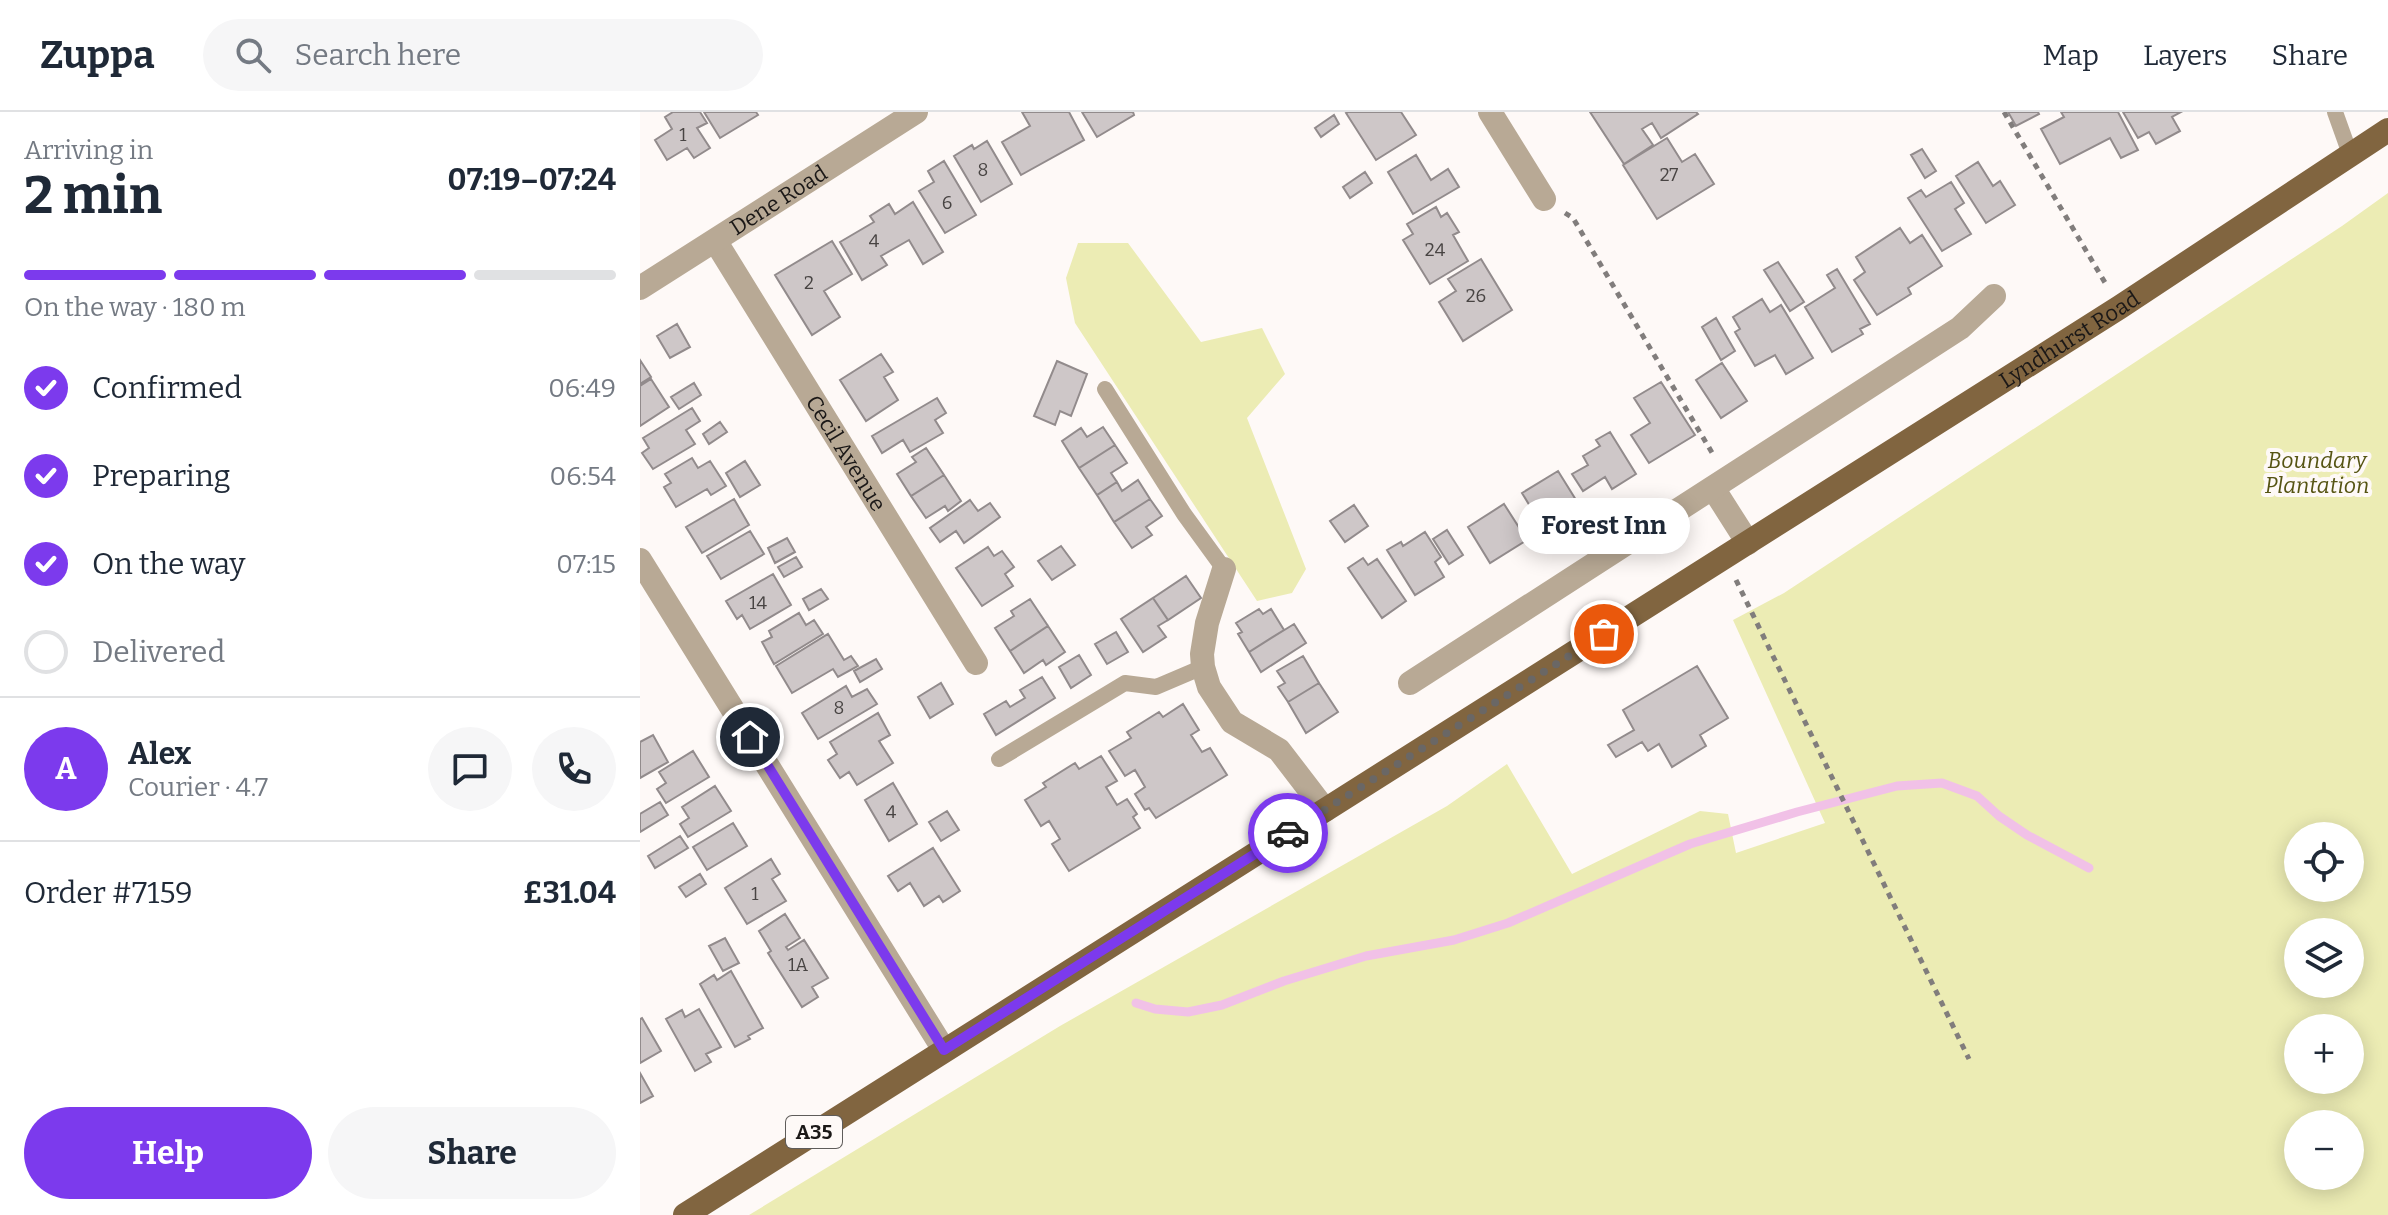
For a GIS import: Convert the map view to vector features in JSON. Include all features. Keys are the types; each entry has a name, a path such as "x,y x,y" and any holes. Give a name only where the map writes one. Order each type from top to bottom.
{"main road":[{"name":"Lyndhurst Road","path":"685,1215 2120,307 2388,130"}],"street":[{"name":"Dene Road","path":"640,288 916,112"},
{"path":"1490,112 1544,199"},
{"name":"Cecil Avenue","path":"716,242 976,663"},
{"path":"1410,683 1960,328 1994,296"},
{"path":"1720,484 1748,543"},
{"path":"640,560 944,1050"},
{"path":"1224,569 1207,623 1203,667 1209,687 1232,722 1279,750 1325,810"}],"lane":[{"path":"2335,112 2350,154"},
{"path":"1105,389 1184,514 1224,569"},
{"path":"999,759 1125,683 1156,687 1203,667"}],"path":[{"path":"2004,112 2120,307"},
{"path":"1544,199 1573,218 1720,484"},
{"path":"1725,558 1969,1059"}],"green space":[{"name":"Boundary Plantation","path":"2388,193 2388,1215 749,1215 1060,1026 1447,806 1507,764 1572,874 1700,811 1728,814 1736,853 1825,823 1733,620 1784,593"},
{"path":"1078,243 1128,243 1201,342 1262,328 1285,374 1247,418 1306,569 1292,593 1257,601 1075,323 1066,278"}],"building":[{"path":"673,112 700,112 707,123 697,128 710,148 694,158 687,148 667,160 655,140 672,129 665,117"},
{"path":"704,112 756,112 758,115 720,138"},
{"path":"1022,112 1069,112 1084,140 1021,175 1002,142 1030,126"},
{"path":"1082,112 1133,112 1134,115 1097,137"},
{"path":"1348,112 1401,112 1416,135 1376,160"},
{"path":"1590,112 1698,114 1661,138 1652,123 1642,129 1653,145 1624,164"},
{"path":"2008,112 2038,112 2039,114 2016,126"},
{"path":"2061,112 2118,112 2138,150 2121,158 2110,138 2060,164 2041,129 2064,117"},
{"path":"2123,112 2181,112 2172,117 2180,131 2156,144 2149,132 2138,138"},
{"path":"1334,115 1339,124 1321,137 1315,128"},
{"path":"1667,138 1682,162 1695,154 1714,184 1657,219 1623,165"},
{"path":"987,141 1012,184 981,202 954,156 972,145 974,149"},
{"path":"1922,149 1936,171 1925,178 1911,155"},
{"path":"1416,155 1431,180 1448,169 1459,187 1413,214 1388,172"},
{"path":"944,161 976,215 945,233 919,191 934,182 928,171"},
{"path":"1978,162 1993,186 2000,181 2015,205 1986,223 1956,176"},
{"path":"1365,172 1372,183 1350,198 1343,187"},
{"path":"1951,182 1964,203 1955,209 1971,234 1942,251 1908,198 1921,190 1926,197"},
{"path":"913,202 943,252 923,264 909,240 881,256 887,265 862,280 840,242 874,222 870,216 889,204 895,214"},
{"path":"1436,207 1441,217 1447,213 1459,232 1453,235 1468,261 1430,284 1403,240 1413,234 1407,224"},
{"path":"1900,228 1910,243 1922,235 1942,266 1908,288 1911,294 1877,315 1854,280 1865,272 1856,257"},
{"path":"832,241 852,274 824,291 840,317 812,335 775,275"},
{"path":"1481,259 1512,310 1463,341 1439,302 1456,291 1448,279"},
{"path":"1778,262 1804,302 1790,311 1764,270"},
{"path":"1837,269 1870,324 1860,329 1863,334 1832,352 1805,307 1835,288 1827,275"},
{"path":"1762,299 1770,312 1781,305 1813,358 1786,374 1775,355 1755,366 1735,332 1740,329 1733,317"},
{"path":"1716,318 1735,351 1721,360 1702,327"},
{"path":"677,324 690,347 670,358 657,336"},
{"path":"881,354 893,372 884,377 898,400 866,421 840,380"},
{"path":"640,360 651,377 640,384"},
{"path":"1057,361 1087,374 1071,416 1060,411 1055,425 1034,416"},
{"path":"1722,363 1747,401 1721,418 1696,380"},
{"path":"651,379 669,407 640,426 640,386"},
{"path":"1661,382 1695,435 1649,463 1631,435 1650,423 1634,398"},
{"path":"694,383 701,395 679,409 671,397"},
{"path":"937,398 946,413 935,420 943,433 910,452 903,440 882,453 872,436"},
{"path":"692,408 700,421 686,430 695,444 653,469 642,453 649,448 643,438"},
{"path":"720,422 727,432 709,444 703,434"},
{"path":"1103,427 1115,445 1079,468 1062,441 1081,428 1087,437"},
{"path":"1610,432 1636,474 1612,489 1605,477 1583,491 1572,474 1588,465 1583,456 1600,446 1596,440"},
{"path":"1115,445 1127,463 1111,473 1117,482 1097,495 1079,468"},
{"path":"926,448 944,475 911,496 897,474 916,462 912,457"},
{"path":"692,458 698,468 710,461 726,486 711,495 707,489 676,507 664,487 671,483 665,474"},
{"path":"745,461 760,485 740,497 726,473"},
{"path":"1558,471 1581,508 1545,531 1522,493"},
{"path":"944,475 961,501 948,511 945,506 926,518 911,496"},
{"path":"1138,480 1150,499 1114,522 1097,495 1117,482 1122,491"},
{"path":"734,499 749,525 702,553 686,527"},
{"path":"1150,499 1162,516 1146,527 1152,535 1132,548 1114,522"},
{"path":"970,500 978,511 990,503 1000,517 964,543 956,531 940,542 930,528"},
{"path":"1504,504 1527,540 1490,563 1468,527"},
{"path":"1354,505 1368,526 1345,542 1330,521"},
{"path":"1447,530 1463,555 1449,564 1433,539"},
{"path":"750,531 764,554 721,579 707,556"},
{"path":"1425,532 1441,557 1435,562 1444,577 1415,595 1387,550 1401,542 1403,546"},
{"path":"787,538 795,552 775,563 768,548"},
{"path":"1061,546 1075,565 1052,580 1038,561"},
{"path":"988,547 994,556 1002,551 1014,567 1005,574 1013,586 982,606 956,568"},
{"path":"796,557 802,567 784,577 778,567"},
{"path":"1363,558 1368,565 1377,559 1406,601 1382,618 1348,568"},
{"path":"773,574 791,605 750,629 742,615 737,619 726,601"},
{"path":"1186,576 1201,598 1168,620 1153,598"},
{"path":"821,589 828,599 809,610 803,599"},
{"path":"1153,598 1168,620 1158,626 1166,637 1143,652 1121,619"},
{"path":"1030,599 1048,626 1010,651 995,628 1014,616 1011,611"},
{"path":"1259,609 1263,614 1271,609 1284,630 1249,652 1238,634 1242,632 1236,623"},
{"path":"799,613 806,625 814,620 823,634 774,664 762,642 772,637 769,631"},
{"path":"1294,624 1306,643 1261,672 1249,652"},
{"path":"1048,626 1065,652 1046,665 1043,660 1024,673 1010,651"},
{"path":"1116,632 1128,652 1107,664 1095,644"},
{"path":"828,634 844,660 851,656 858,666 838,677 833,669 792,693 776,666"},
{"path":"1079,655 1091,675 1071,688 1059,667"},
{"path":"1303,656 1319,683 1288,702 1278,687 1285,683 1277,671"},
{"path":"876,659 882,669 860,682 854,671"},
{"path":"1697,666 1728,718 1700,735 1706,746 1672,767 1659,744 1648,751 1642,742 1616,757 1608,745 1634,730 1623,710"},
{"path":"1042,677 1055,698 996,735 984,714 1006,701 1010,707 1025,698 1020,690"},
{"path":"941,683 953,704 930,718 918,697"},
{"path":"1319,683 1338,712 1306,733 1288,702"},
{"path":"846,686 852,697 867,689 877,704 818,739 802,713"},
{"path":"1183,704 1199,730 1191,735 1202,752 1210,748 1227,775 1156,818 1149,808 1145,810 1135,794 1145,787 1135,770 1125,776 1109,751 1131,738 1127,732 1159,712 1163,717"},
{"path":"878,713 890,735 879,741 893,763 857,785 849,772 840,778 828,760 837,754 830,742"},
{"path":"653,735 668,762 640,778 640,742"},
{"path":"693,751 709,777 666,803 657,789 666,783 659,772"},
{"path":"1101,756 1117,781 1106,787 1117,805 1127,799 1137,814 1133,817 1140,828 1069,871 1052,844 1060,839 1049,821 1041,826 1025,800 1046,787 1043,783 1075,763 1079,769"},
{"path":"893,783 917,824 889,841 865,800"},
{"path":"715,786 731,811 688,837 680,824 689,818 682,807"},
{"path":"660,802 668,815 640,832 640,814"},
{"path":"947,811 959,830 941,841 929,822"},
{"path":"733,823 747,846 707,870 693,847"},
{"path":"680,836 688,848 655,868 648,856"},
{"path":"933,848 960,891 943,902 939,896 924,906 910,883 898,891 888,876"},
{"path":"771,859 780,874 772,879 786,901 747,924 725,888"},
{"path":"700,874 706,884 686,897 679,887"},
{"path":"785,914 800,938 786,947 788,950 804,940 828,978 812,987 818,997 802,1007 768,953 771,951 759,931"},
{"path":"725,938 739,963 723,971 709,946"},
{"path":"731,971 763,1028 735,1047 700,984 714,975 717,980"},
{"path":"699,1009 721,1047 706,1054 711,1062 695,1071 666,1019 682,1010 685,1017"},
{"path":"640,1019 661,1051 640,1063"},
{"path":"640,1073 653,1096 640,1103"}],"waterway":[{"path":"1136,1003 1155,1009 1188,1012 1222,1005 1284,981 1366,956 1454,940 1508,923 1690,844 1897,786 1942,783 1977,796 2027,835 2089,868"}],"way so far":[{"path":"1288,833 1604,634"}],"place":[{"name":"Forest Inn","path":"1604,634"}],"route":[{"path":"750,737 944,1050 1288,833"}]}
